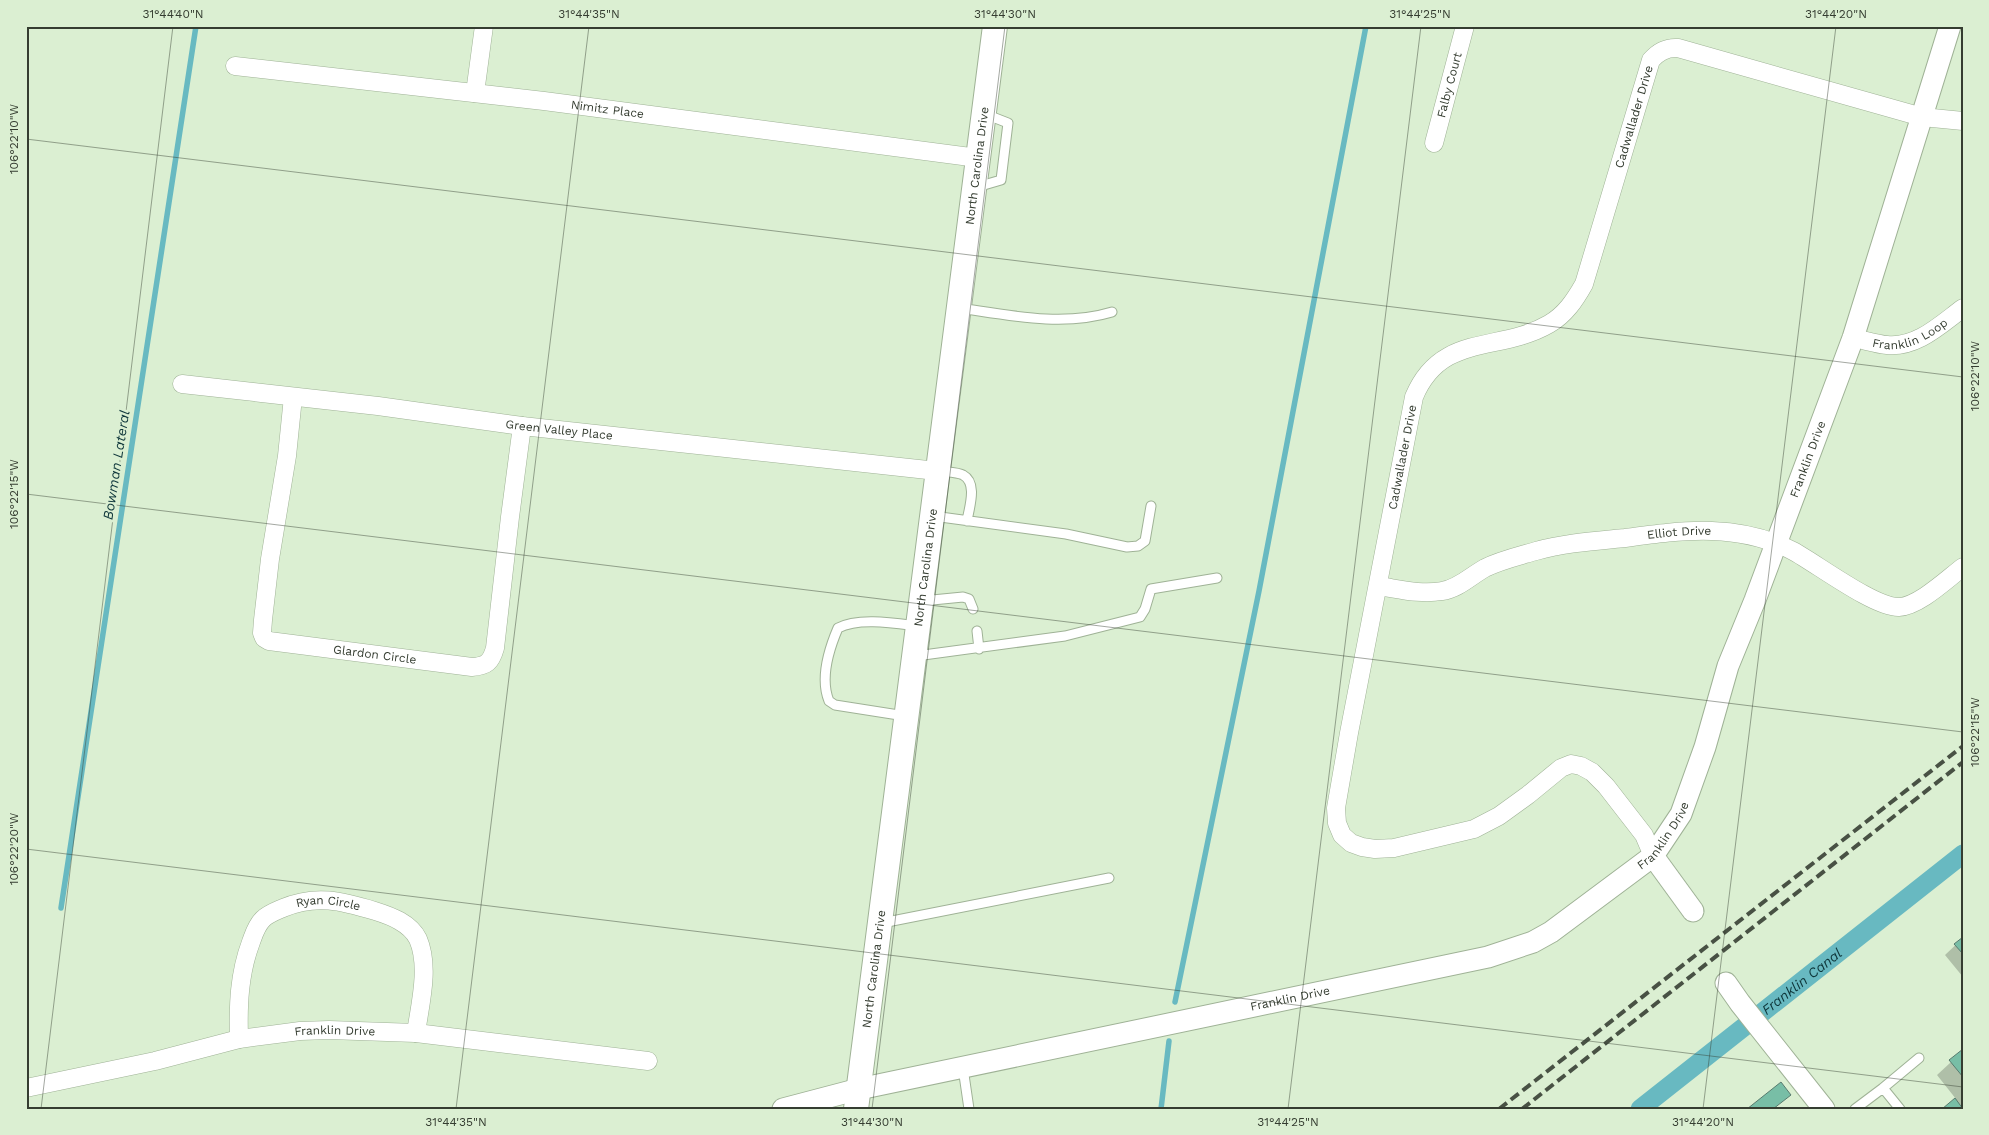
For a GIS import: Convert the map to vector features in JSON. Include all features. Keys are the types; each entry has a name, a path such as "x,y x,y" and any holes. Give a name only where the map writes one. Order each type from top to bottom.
{"main road":[{"name":"North Carolina Drive","path":"857,1099 995,26"}],"street":[{"path":"475,93 484,26"},
{"name":"Falby Court","path":"1434,143 1466,26"},
{"name":"Franklin Drive","path":"783,1109 857,1099 963,1068 1488,957 1533,942 1551,932 1653,856 1681,814 1705,747 1728,666 1755,600 1853,338 1950,26"},
{"name":"Cadwallader Drive","path":"1693,911 1653,856 1644,835 1606,786 1592,772 1581,766 1571,764 1561,768 1499,816 1474,829 1394,848 1375,849 1351,843 1342,834 1337,823 1336,808 1414,397 1419,386 1433,367 1448,356 1465,349 1531,332 1549,324 1560,316 1573,302 1584,284 1651,60 1658,52 1666,48 1678,48 1922,117 1963,121"},
{"name":"Nimitz Place","path":"235,66 475,93 978,158"},
{"name":"Franklin Loop","path":"1853,338 1888,345 1904,344 1928,334 1963,308"},
{"name":"Green Valley Place","path":"182,384 522,426 937,471"},
{"name":"Glardon Circle","path":"293,397 287,456 264,611 262,633 264,638 269,641 472,667 487,664 491,660 495,648 522,426"},
{"name":"Elliot Drive","path":"1378,586 1423,592 1444,591 1502,561 1537,550 1561,545 1693,530 1749,535 1775,543 1815,564 1876,602 1892,606 1908,605 1922,598 1963,567"},
{"name":"Ryan Circle","path":"239,1039 240,979 256,928 264,918 277,910 298,902 320,900 344,901 385,914 404,923 417,938 423,958 422,986 416,1033"},
{"path":"1726,983 1824,1109"},
{"name":"Franklin Drive","path":"26,1088 155,1061 239,1039 329,1030 416,1033 648,1061"}],"lane":[{"path":"974,188 1001,180 1006,151 1008,123 984,114"},
{"path":"958,308 1037,318 1064,319 1091,318 1112,312"},
{"path":"937,471 963,474 970,480 972,490 967,521"},
{"path":"932,516 1066,534 1127,547 1138,546 1145,541 1150,506"},
{"path":"913,657 1064,636 1140,617 1145,609 1151,589 1218,578"},
{"path":"922,601 962,597 969,599 973,609"},
{"path":"906,716 835,705 829,702 825,692 824,681 838,628 845,624 869,622 918,626"},
{"path":"977,631 979,649"},
{"path":"880,924 1109,878"},
{"path":"1855,1109 1919,1058"},
{"path":"963,1068 969,1109"},
{"path":"1883,1088 1900,1109"}],"building":[{"path":"1963,937 1963,954 1954,944"},
{"path":"1963,1049 1963,1077 1949,1060"},
{"path":"1781,1082 1791,1095 1773,1109 1747,1109"},
{"path":"1955,1098 1963,1109 1942,1109"}],"waterway":[{"name":"Bowman Lateral","path":"61,908 196,26"},
{"path":"1175,1002 1259,591 1366,26"},
{"name":"Franklin Canal","path":"1640,1109 1963,854"},
{"path":"1161,1109 1169,1041"}],"railway":[{"path":"1499,1109 1963,746"},
{"path":"1522,1109 1963,762"}]}
